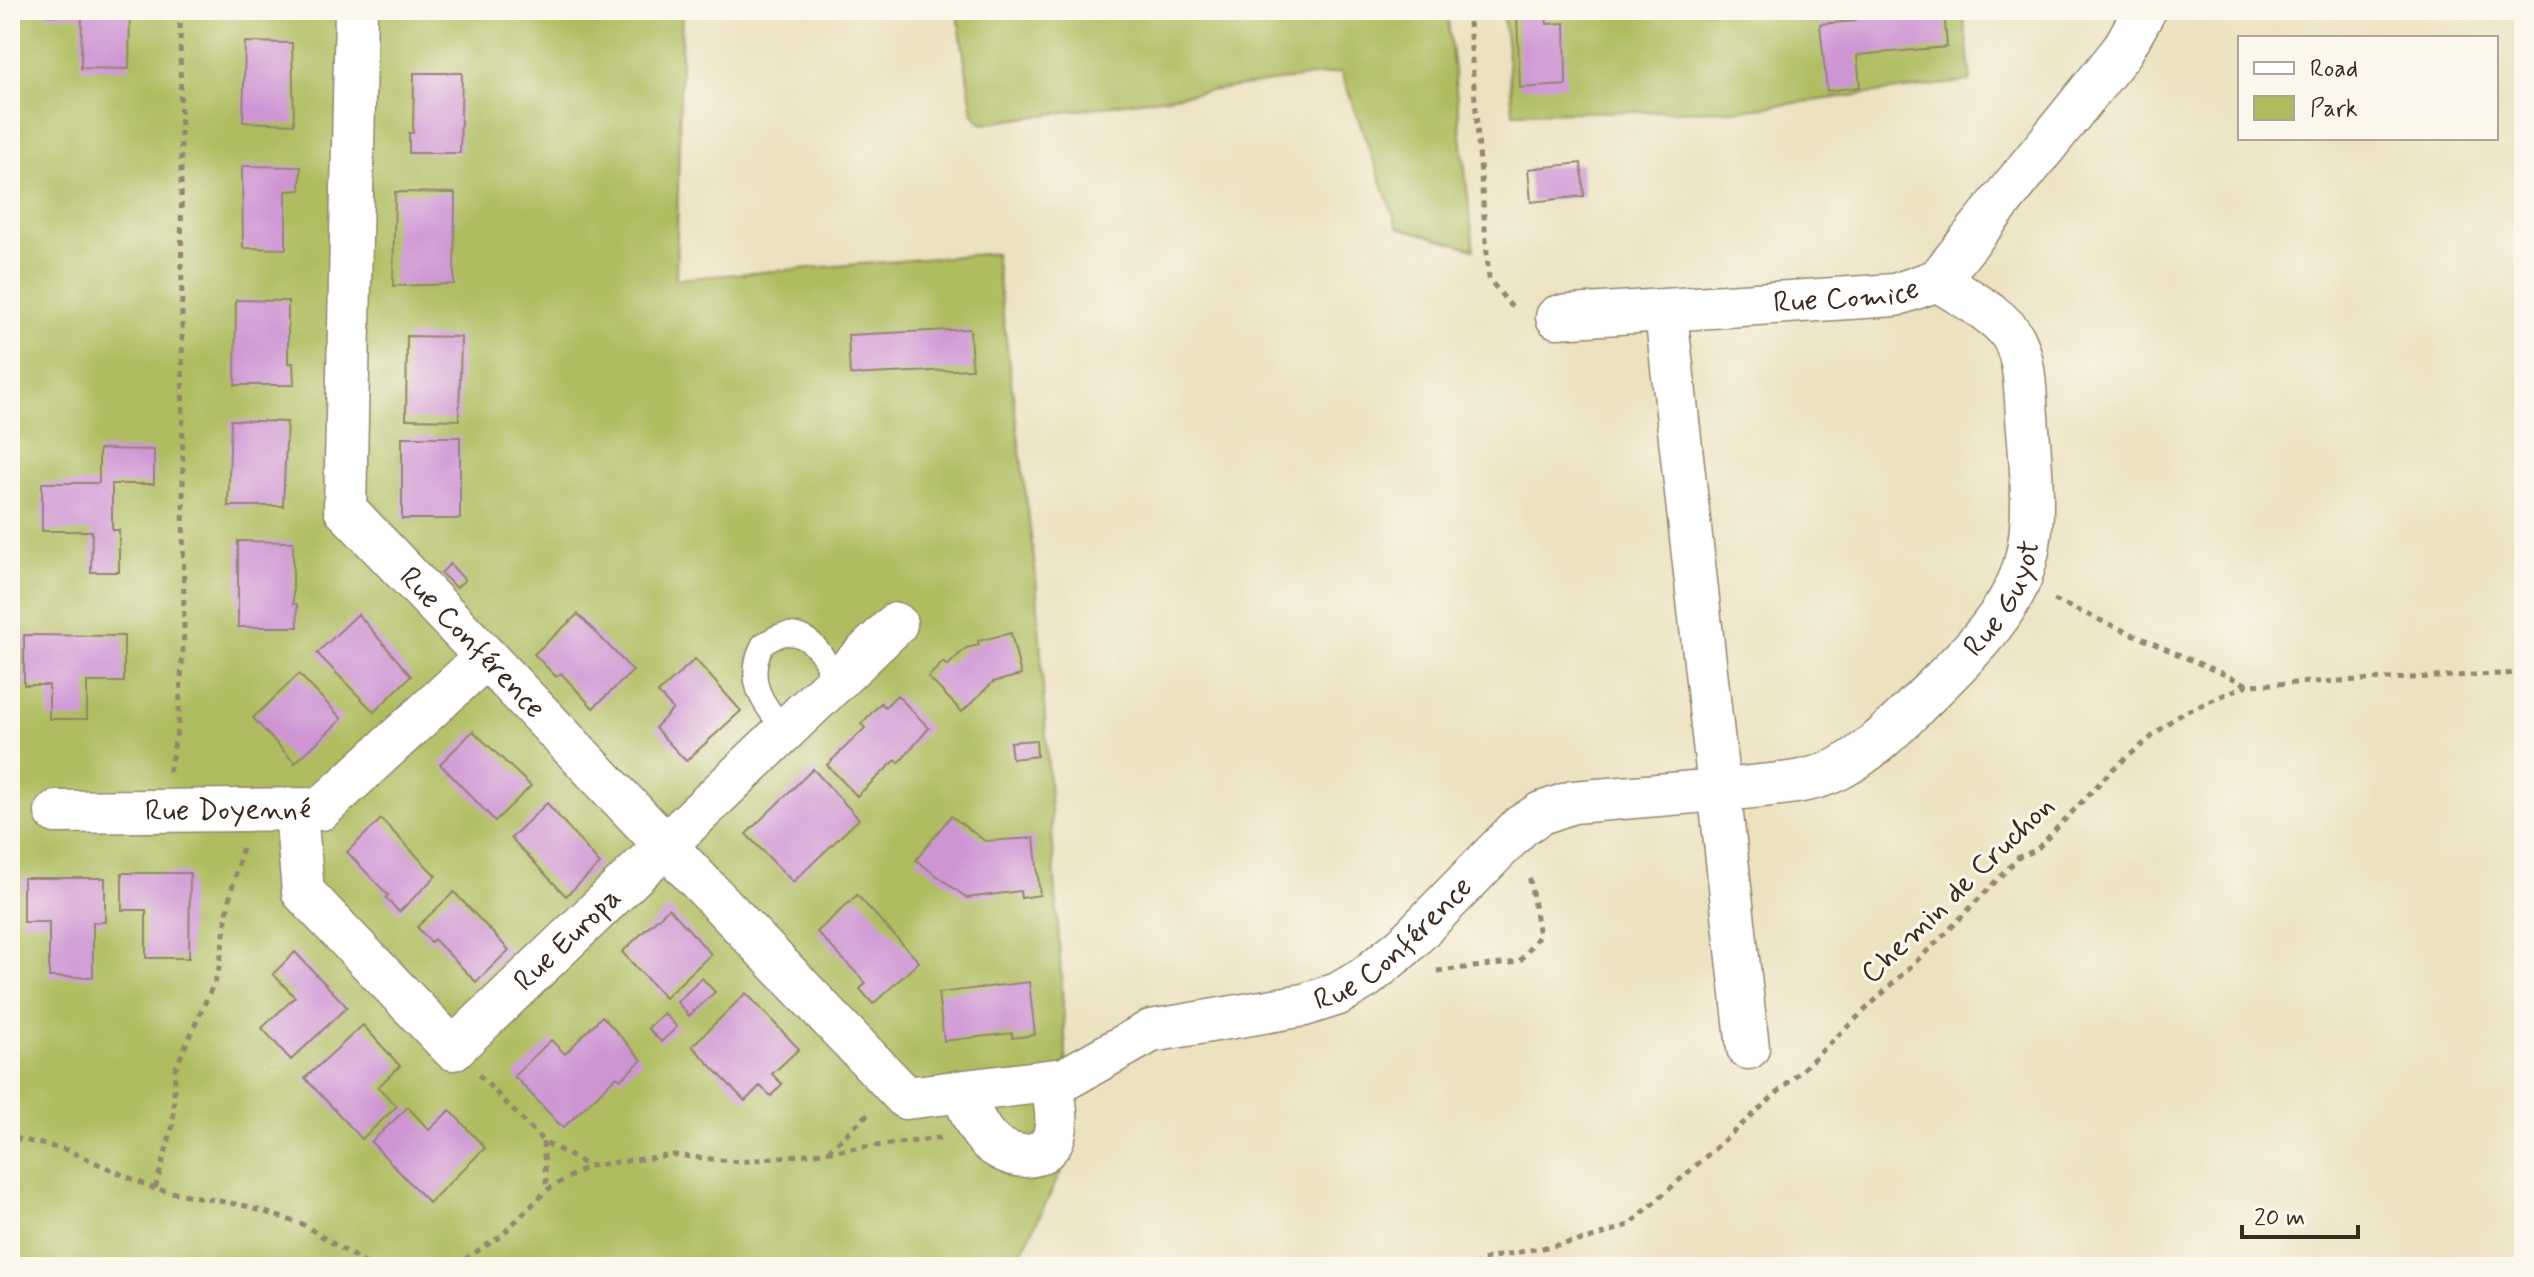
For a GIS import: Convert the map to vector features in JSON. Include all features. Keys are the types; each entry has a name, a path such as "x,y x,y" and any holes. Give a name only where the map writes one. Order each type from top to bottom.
{"street":[{"name":"Rue Conférence","path":"356,10 345,509 906,1098 1052,1081 1086,1070 1151,1031 1304,1005 1338,994 1365,978 1404,946 1521,826 1541,813 1573,802 1717,790"},
{"name":"Rue Comice","path":"1557,317 1666,313 1895,295 1938,280 2122,51 2145,10"},
{"name":"Rue Guyot","path":"1717,790 1794,782 1835,771 1870,750 1976,647 2020,585 2031,547 2035,504 2022,370 2014,339 1993,318 1938,280"},
{"path":"1666,313 1748,1048"},
{"name":"Rue Europa","path":"453,1049 896,624"},
{"name":"Rue Doyenné","path":"56,812 296,812 321,809 486,657"},
{"path":"296,812 303,892 453,1049"},
{"path":"962,1092 982,1134 1005,1154 1027,1158 1047,1147 1056,1127 1052,1081"}],"lane":[{"path":"786,731 769,711 758,689 753,664 763,644 785,634 805,639 824,655 831,671 831,686"}],"path":[{"path":"163,812 178,726 184,633 180,10"},
{"path":"1468,10 1489,279 1510,305 1557,317"},
{"path":"2020,585 2247,685"},
{"name":"Chemin de Cruchon","path":"1473,1267 1488,1258 1589,1239 1629,1225 1786,1085 1945,934 2019,857 2036,850 2113,769 2178,715 2247,685 2524,673"},
{"path":"155,1189 173,1125 175,1069 218,974 229,901 251,812"},
{"path":"1427,972 1519,962 1539,936 1521,826"},
{"path":"453,1049 543,1141 588,1166"},
{"path":"827,1151 897,1088"},
{"path":"443,1267 454,1266 501,1236 547,1190 588,1166 673,1155 740,1162 982,1134"},
{"path":"15,1138 67,1150 155,1189 246,1206 302,1224 371,1267"},
{"path":"543,1141 547,1190"}],"green space":[{"path":"10,10 682,10 676,279 995,253 1036,575 1072,1149 1015,1267 10,1267"},
{"path":"957,10 1447,10 1474,249 1398,227 1341,72 982,124 973,114"},
{"path":"1503,10 1963,10 1971,81 1741,110 1513,113"}],"building":[{"path":"46,10 130,10 129,69 81,68 82,16 46,15"},
{"path":"1854,10 1944,10 1947,47 1857,55 1860,87 1827,91 1820,24 1855,21"},
{"path":"1546,14 1547,24 1565,23 1566,85 1520,88 1517,16"},
{"path":"245,42 292,43 294,124 243,122"},
{"path":"414,73 462,73 460,153 409,153 409,133 413,133"},
{"path":"1581,163 1584,196 1531,202 1528,169"},
{"path":"242,166 301,167 300,190 286,191 286,249 243,248"},
{"path":"395,192 455,193 454,284 393,286"},
{"path":"236,300 288,301 288,363 293,363 294,385 235,385"},
{"path":"970,329 972,369 850,375 848,335"},
{"path":"407,336 461,337 459,420 406,419"},
{"path":"231,420 287,422 283,506 228,506"},
{"path":"402,437 460,437 460,519 402,519"},
{"path":"99,449 154,450 154,484 112,484 112,530 119,530 119,572 91,572 92,531 42,531 42,483 99,483"},
{"path":"238,541 293,542 293,604 297,604 298,627 238,627"},
{"path":"450,564 465,580 456,588 441,573"},
{"path":"358,614 411,676 374,712 317,653"},
{"path":"578,614 633,671 593,708 561,673 556,677 534,654"},
{"path":"1011,633 1021,675 993,682 962,712 928,677 943,662 947,666 966,648 979,645 978,641"},
{"path":"24,635 124,636 124,682 87,682 87,719 49,719 49,685 24,685"},
{"path":"695,659 741,711 686,761 655,728 673,709 658,693"},
{"path":"299,674 342,719 295,763 253,718"},
{"path":"897,695 929,728 899,763 896,760 857,796 827,765 865,728 861,724 881,703 885,707"},
{"path":"473,731 531,786 495,821 440,764"},
{"path":"1036,740 1037,756 1012,759 1010,742"},
{"path":"813,769 859,819 793,882 746,834"},
{"path":"547,803 600,864 566,896 511,838"},
{"path":"951,816 985,841 1034,838 1040,895 1021,898 1020,891 967,898 916,860"},
{"path":"381,819 436,876 399,912 386,898 388,895 347,852"},
{"path":"122,873 190,873 189,958 146,958 146,910 122,910"},
{"path":"23,878 105,878 105,922 93,922 93,977 49,977 49,922 23,922"},
{"path":"454,892 509,950 476,982 434,939 431,942 417,927"},
{"path":"857,895 919,962 873,1004 860,989 866,983 817,932"},
{"path":"669,908 711,954 665,998 622,952"},
{"path":"295,952 347,1007 291,1060 262,1028 295,997 273,974"},
{"path":"702,978 715,992 689,1016 677,1002"},
{"path":"1029,982 1035,1035 1012,1038 1012,1033 944,1041 938,993"},
{"path":"746,993 799,1049 772,1074 782,1084 771,1096 760,1086 745,1101 692,1046"},
{"path":"664,1013 677,1027 661,1042 648,1028"},
{"path":"602,1016 642,1060 621,1079 617,1076 563,1128 514,1076 551,1040 565,1054"},
{"path":"363,1025 400,1066 378,1087 397,1106 362,1139 305,1078"},
{"path":"408,1107 429,1130 450,1110 485,1148 429,1203 371,1142"}]}
